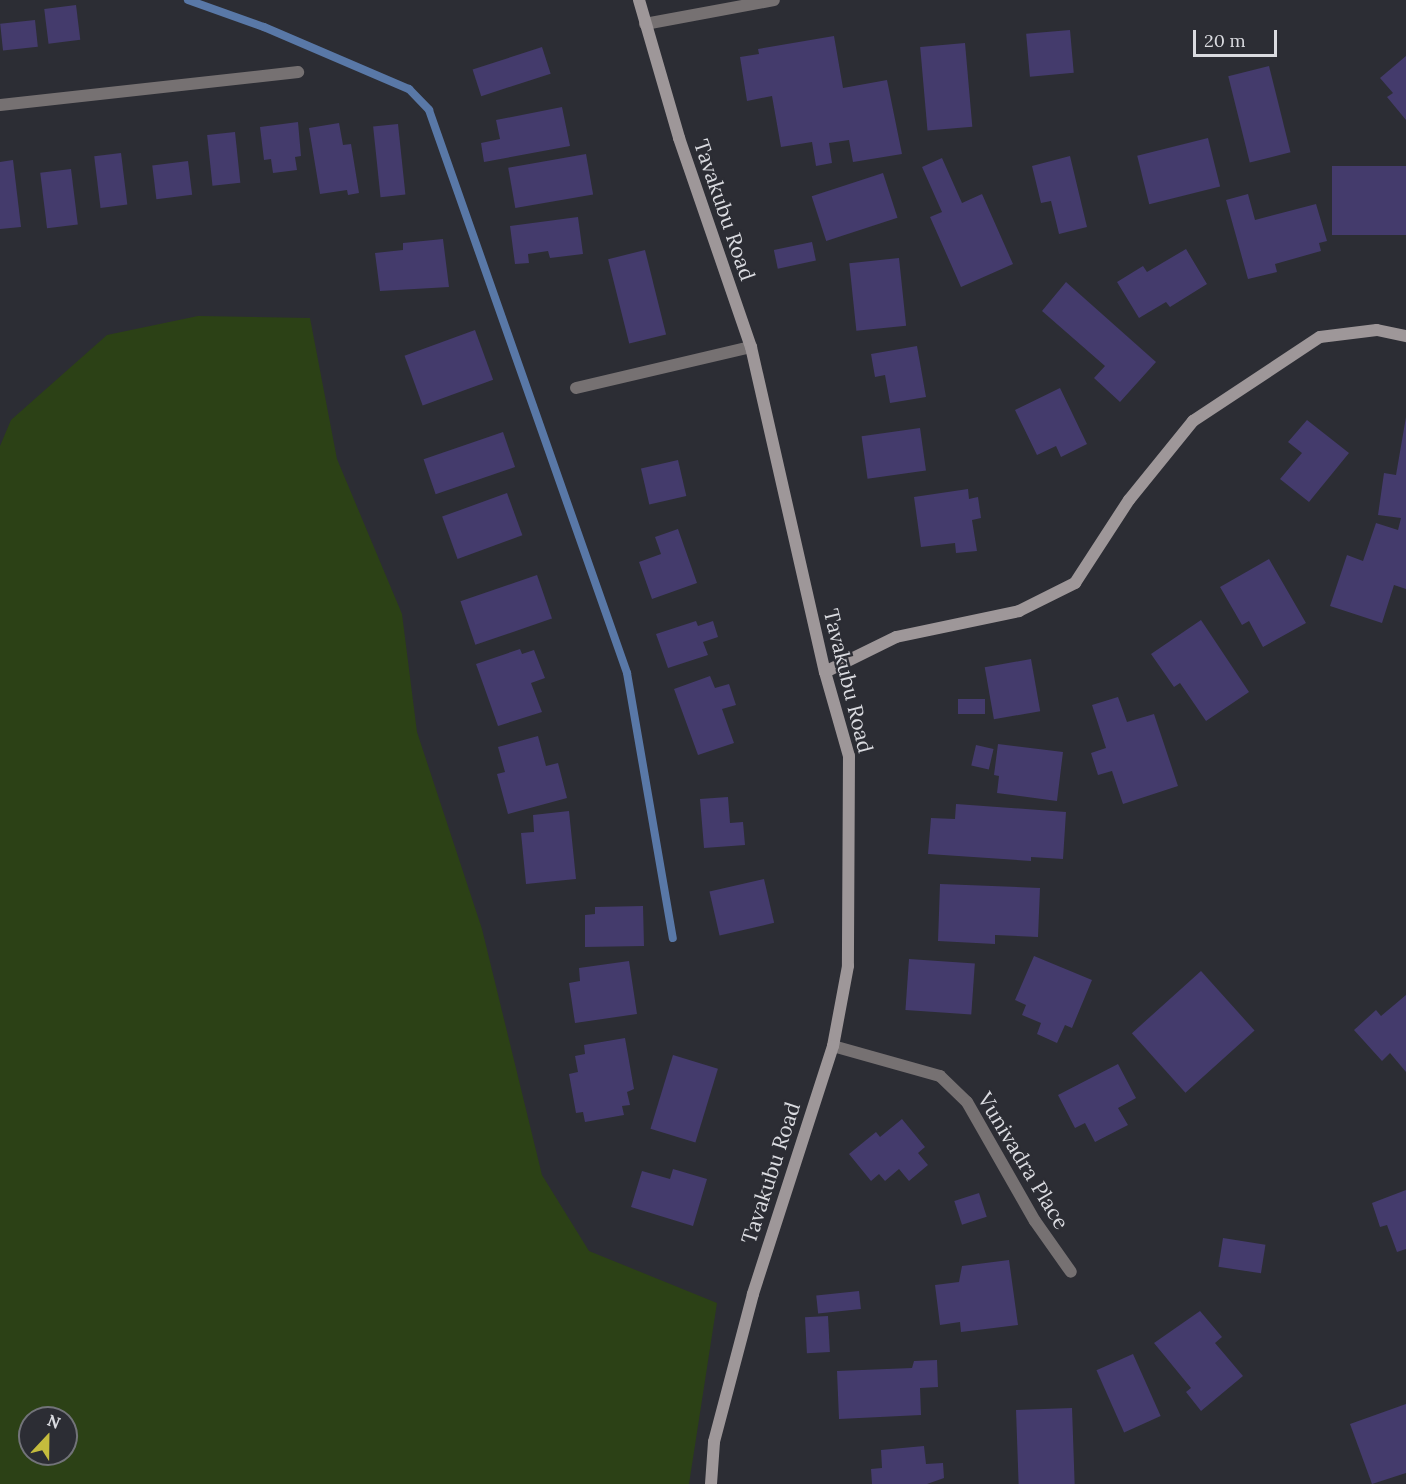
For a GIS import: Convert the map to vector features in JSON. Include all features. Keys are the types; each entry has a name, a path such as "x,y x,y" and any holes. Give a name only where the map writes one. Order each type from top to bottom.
{"main road":[{"name":"Tavakubu Road","path":"639,0 679,138 751,347 825,672 849,756 848,966 833,1046 753,1294 714,1442 711,1484"},
{"path":"825,672 896,637 1019,611 1075,583 1129,500 1193,421 1320,337 1377,330 1406,336"}],"street":[{"path":"645,24 774,0"},
{"path":"0,105 298,72"},
{"path":"576,388 751,347"},
{"name":"Vunivadra Place","path":"833,1046 940,1076 967,1102 1035,1221 1071,1272"}],"green space":[{"path":"198,316 310,318 337,459 402,614 417,732 482,929 542,1175 589,1251 717,1303 689,1484 0,1484 0,446 11,420 107,335"}],"building":[{"path":"76,5 80,40 49,44 44,9"},
{"path":"35,20 38,47 3,51 0,24"},
{"path":"1070,30 1074,73 1030,77 1026,34"},
{"path":"834,36 843,88 887,80 902,154 853,162 849,140 829,143 832,163 816,166 812,142 781,147 772,96 747,101 740,57 759,54 758,49"},
{"path":"965,43 972,127 927,131 920,47"},
{"path":"542,47 551,74 481,96 473,70"},
{"path":"1406,56 1406,120 1387,97 1393,93 1380,78"},
{"path":"1269,66 1291,152 1250,163 1228,76"},
{"path":"562,107 570,146 484,162 481,143 500,139 496,120"},
{"path":"298,122 301,156 295,157 297,170 273,173 271,159 264,160 260,127"},
{"path":"339,123 343,145 351,144 359,193 348,195 347,190 320,194 309,128"},
{"path":"398,124 405,195 381,197 373,127"},
{"path":"235,132 240,183 212,186 207,135"},
{"path":"1208,138 1220,187 1149,204 1137,156"},
{"path":"121,153 127,205 101,208 94,156"},
{"path":"586,154 593,194 515,208 508,168"},
{"path":"1070,156 1087,227 1059,234 1051,201 1041,203 1032,166"},
{"path":"942,158 962,203 982,194 1013,264 961,287 930,217 942,212 922,167"},
{"path":"13,160 21,227 0,229 0,162"},
{"path":"188,161 192,195 156,199 152,165"},
{"path":"1332,166 1406,166 1406,235 1332,235"},
{"path":"71,169 78,225 47,228 40,173"},
{"path":"883,173 898,218 826,241 812,196"},
{"path":"1248,194 1255,220 1316,204 1327,241 1319,243 1321,251 1275,264 1277,272 1248,279 1226,200"},
{"path":"578,217 583,254 550,258 548,251 528,254 529,263 515,264 510,226"},
{"path":"443,239 449,287 380,291 375,253 403,250 403,243"},
{"path":"812,242 816,261 778,269 774,250"},
{"path":"1186,249 1207,284 1170,307 1166,302 1139,318 1117,282 1143,266 1147,272"},
{"path":"645,250 666,334 629,344 608,259"},
{"path":"899,258 906,326 856,331 849,263"},
{"path":"1066,282 1156,362 1120,402 1094,378 1105,366 1042,311"},
{"path":"475,330 493,380 423,405 405,356"},
{"path":"917,346 926,397 890,403 885,375 875,377 871,354"},
{"path":"1060,388 1087,444 1061,457 1056,446 1037,455 1015,410"},
{"path":"1406,417 1406,589 1394,585 1382,623 1330,606 1347,555 1363,561 1376,523 1398,530 1401,518 1378,515 1384,473 1396,475"},
{"path":"1307,420 1349,453 1309,502 1280,479 1302,453 1288,442"},
{"path":"920,428 926,471 868,479 862,436"},
{"path":"503,432 515,467 436,494 424,459"},
{"path":"678,460 686,496 649,505 641,469"},
{"path":"968,489 969,499 978,497 981,518 972,520 977,551 956,553 955,543 921,547 914,497"},
{"path":"507,493 522,535 458,559 442,517"},
{"path":"678,529 697,583 652,599 639,562 661,554 655,537"},
{"path":"1269,559 1306,623 1263,647 1249,621 1242,625 1220,587"},
{"path":"537,575 552,618 475,645 460,601"},
{"path":"1201,620 1249,692 1206,721 1180,683 1174,687 1151,654"},
{"path":"696,621 698,626 713,621 718,637 703,642 708,655 668,668 656,634"},
{"path":"520,649 522,654 534,650 545,678 531,683 542,712 498,726 476,664"},
{"path":"1031,659 1040,711 994,719 985,667"},
{"path":"710,676 715,688 729,684 736,705 722,709 734,743 698,755 674,689"},
{"path":"1118,697 1127,722 1154,714 1178,786 1123,804 1112,771 1098,775 1091,753 1106,748 1092,705"},
{"path":"958,699 985,699 985,714 958,714"},
{"path":"538,736 546,766 558,763 567,798 508,814 497,774 505,772 498,747"},
{"path":"998,744 1063,752 1057,801 997,793 999,776 994,775"},
{"path":"976,745 994,749 989,770 971,765"},
{"path":"728,797 730,823 743,822 745,845 704,848 700,799"},
{"path":"956,804 1066,812 1063,859 1031,857 1031,861 928,854 931,818 955,819"},
{"path":"569,811 576,879 526,884 521,833 534,832 533,815"},
{"path":"764,879 774,923 720,935 709,892"},
{"path":"940,884 1040,888 1038,937 995,935 995,944 938,941"},
{"path":"643,906 644,946 585,947 585,915 595,914 595,907"},
{"path":"1034,956 1092,980 1072,1028 1065,1025 1057,1043 1037,1034 1041,1023 1022,1015 1026,1005 1015,1000"},
{"path":"909,959 975,964 971,1014 905,1010"},
{"path":"629,961 637,1014 575,1023 569,983 580,981 579,968"},
{"path":"1201,971 1255,1030 1185,1093 1132,1033"},
{"path":"1406,995 1406,1072 1390,1053 1382,1061 1354,1030 1376,1010 1381,1016"},
{"path":"625,1038 634,1089 627,1092 630,1105 622,1106 624,1115 585,1122 583,1112 576,1113 569,1074 578,1072 575,1056 585,1054 584,1045"},
{"path":"673,1055 718,1069 695,1142 650,1129"},
{"path":"1118,1064 1136,1098 1118,1108 1128,1125 1095,1142 1085,1123 1075,1128 1058,1095"},
{"path":"902,1119 925,1147 918,1153 928,1165 909,1181 899,1169 885,1181 879,1174 871,1181 849,1154 876,1132 880,1137"},
{"path":"673,1169 707,1179 693,1226 631,1207 642,1171 670,1179"},
{"path":"1406,1190 1406,1249 1397,1252 1387,1225 1380,1227 1372,1203"},
{"path":"979,1193 987,1217 962,1225 954,1201"},
{"path":"1223,1238 1265,1245 1261,1273 1218,1267"},
{"path":"1009,1260 1018,1325 961,1332 960,1322 940,1325 935,1285 959,1282 962,1266"},
{"path":"859,1291 861,1309 818,1313 816,1295"},
{"path":"1200,1311 1222,1337 1215,1343 1243,1376 1201,1411 1186,1392 1191,1388 1154,1343"},
{"path":"828,1316 830,1352 807,1353 805,1317"},
{"path":"1133,1354 1161,1416 1124,1432 1096,1370"},
{"path":"937,1360 938,1387 920,1388 921,1415 839,1419 837,1371 912,1368 914,1361"},
{"path":"1406,1404 1406,1473 1372,1484 1350,1424"},
{"path":"1072,1408 1075,1484 1019,1484 1016,1410"},
{"path":"924,1446 926,1464 943,1463 944,1478 927,1484 872,1484 871,1469 882,1468 881,1450"}],"waterway":[{"path":"188,0 264,27 409,89 429,110 627,673 673,938"}]}
